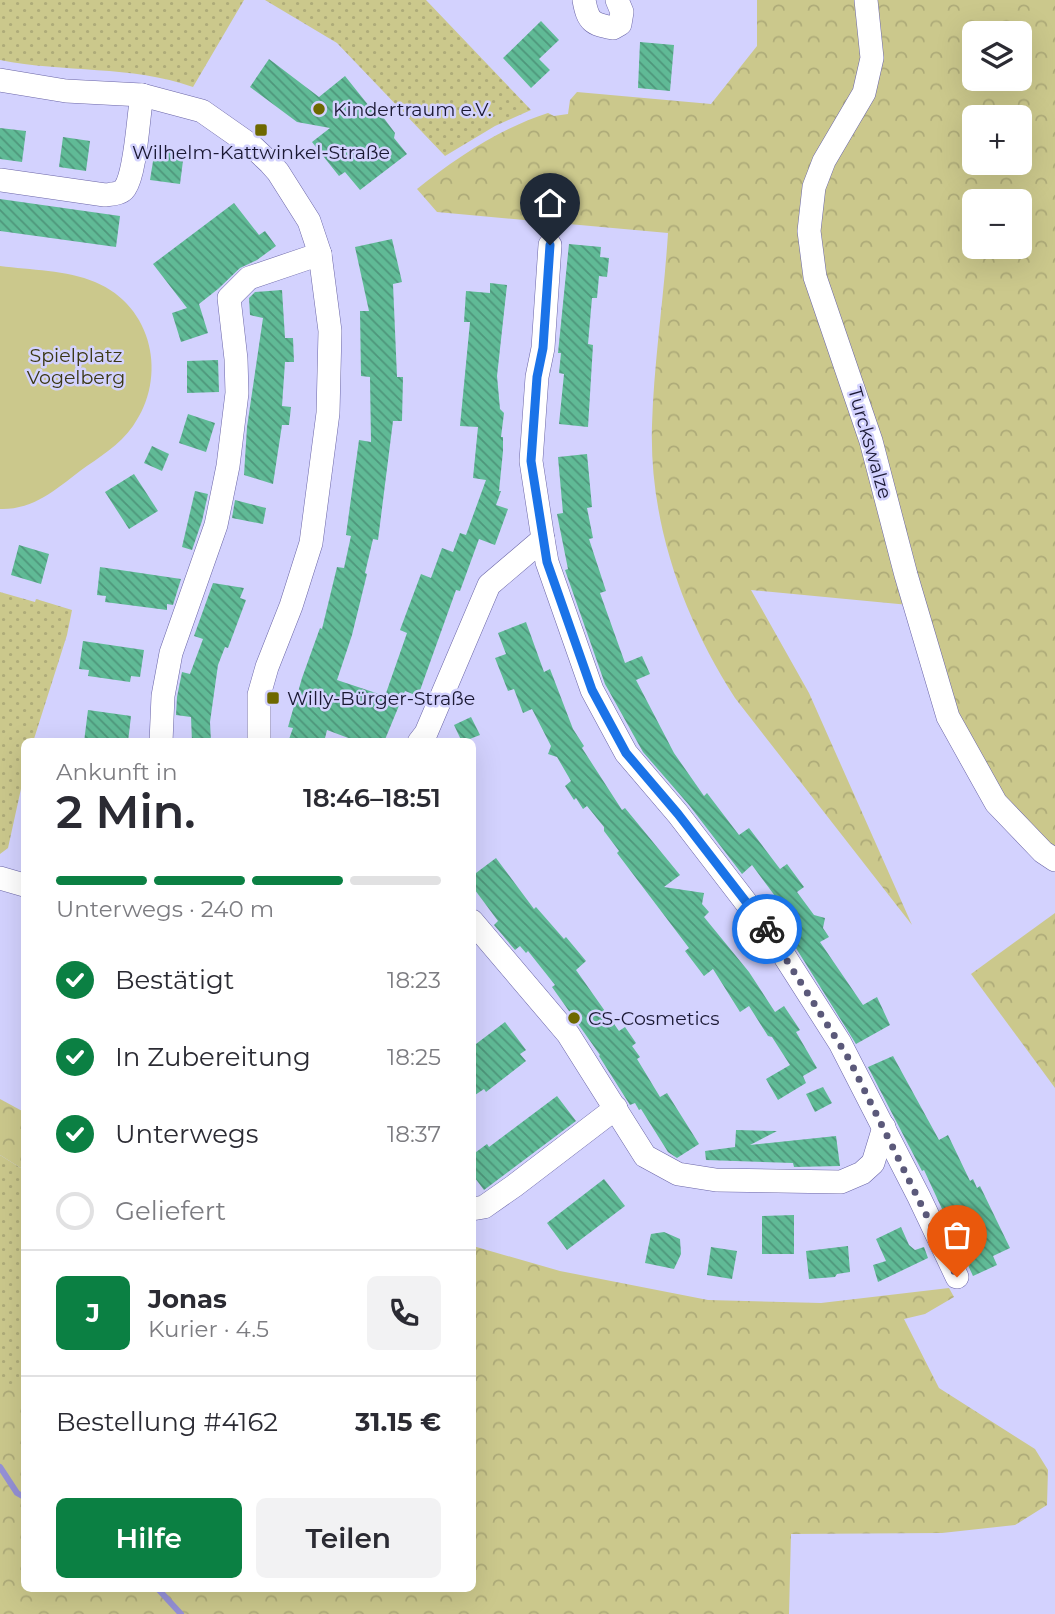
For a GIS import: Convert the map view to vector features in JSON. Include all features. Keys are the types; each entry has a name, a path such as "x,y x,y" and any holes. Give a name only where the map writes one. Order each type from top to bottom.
{"street":[{"path":"584,0 588,18 592,22 614,28 620,24 622,12 617,0"},
{"name":"Turckswalze","path":"866,0 872,58 864,93 824,161 814,187 809,231 815,277 871,440 909,587 948,717 996,803 1042,852 1055,860"},
{"path":"0,80 66,91 142,95 202,111 252,146 278,172 302,209 320,254 330,331 328,413 320,482 311,543 259,695 259,738"},
{"path":"0,180 105,195 124,189 131,172 142,95"},
{"path":"550,245 531,461 547,562 592,690 626,753 678,814 771,934 840,1043 957,1277"},
{"path":"161,738 163,696 171,653 216,525 228,466 237,393 229,298 249,278 320,254"},
{"path":"422,738 489,585 542,539"},
{"path":"0,878 21,884"},
{"path":"476,926 568,1034 645,1156 678,1174 716,1180 850,1180 873,1163 884,1127"},
{"path":"476,1208 484,1207 514,1186 616,1108"}],"green space":[{"path":"0,0 244,0 193,87 146,75 0,60"},
{"path":"265,0 426,0 531,110 495,126 445,156 337,43"},
{"path":"757,0 1055,0 1055,865 991,804 909,605 751,590 809,693 912,925 735,698 700,635 673,568 656,497 652,425 668,233 437,212 417,189 463,155 496,135 548,113 554,116 568,114 570,100 577,92 711,104 757,46"},
{"name":"Spielplatz Vogelberg","path":"0,266 73,275 95,282 115,293 142,325 152,365 144,407 122,439 43,498 23,506 0,509"},
{"path":"0,592 72,610 67,635 34,738 21,738 21,789 8,848 0,854"},
{"path":"1055,913 1055,1088 971,974"},
{"path":"0,1099 21,1110 21,1168 0,1155"},
{"path":"0,1155 21,1168 21,1385 0,1385"},
{"path":"476,1247 560,1271 708,1300 821,1303 949,1288 954,1297 925,1314 904,1319 939,1388 1035,1449 1048,1470 1047,1505 1015,1525 942,1533 791,1534 789,1614 0,1614 0,1385 21,1385 21,1592 476,1592"}],"building":[{"path":"541,21 559,40 539,59 550,70 531,88 503,58"},
{"path":"640,42 674,45 670,91 638,88"},
{"path":"269,59 319,97 345,76 377,116 383,117 395,133 394,138 407,154 360,190 345,172 339,176 312,142 330,128 297,122 250,87"},
{"path":"0,128 26,131 22,162 0,159"},
{"path":"63,137 90,141 86,171 59,167"},
{"path":"155,149 184,153 180,184 150,180"},
{"path":"0,199 120,216 116,247 0,231"},
{"path":"234,203 259,235 265,231 276,246 240,268 199,304 208,333 181,342 172,313 187,308 153,264"},
{"path":"392,239 402,282 393,284 397,377 403,377 402,421 393,421 378,540 373,539 352,635 337,680 385,696 407,633 400,630 421,574 431,578 442,548 453,552 460,533 466,535 486,480 473,478 478,427 460,426 470,322 464,322 466,291 490,293 490,283 507,285 497,376 500,409 504,413 501,491 496,505 508,509 495,545 479,539 460,591 456,590 418,696 405,691 386,738 348,738 327,730 325,738 289,738 293,728 288,727 302,678 320,628 322,629 337,567 344,568 351,536 346,535 359,440 371,442 370,377 361,376 360,311 369,311 355,247"},
{"path":"569,244 601,247 600,257 609,258 607,277 599,276 597,298 592,298 588,344 593,345 588,427 559,424 564,374 559,373 561,353 558,353"},
{"path":"282,290 285,338 293,338 294,362 285,362 282,406 291,407 289,425 282,425 273,484 244,475 247,427 263,318 250,315 249,298 255,292"},
{"path":"218,360 219,392 187,393 187,361"},
{"path":"188,414 215,423 206,452 179,443"},
{"path":"152,446 169,454 162,471 144,463"},
{"path":"587,454 592,507 587,508 593,538 589,539 606,591 600,593 625,663 642,656 650,674 636,680 674,753 704,796 707,793 739,835 749,828 780,869 787,864 804,887 797,892 814,915 825,918 823,928 829,937 820,942 863,1005 877,997 890,1025 856,1044 765,903 775,896 752,865 742,874 689,805 643,752 605,684 565,570 568,569 557,514 563,513 558,457"},
{"path":"134,474 158,511 129,529 105,492"},
{"path":"195,491 208,494 192,550 182,547"},
{"path":"235,500 266,508 263,524 232,518"},
{"path":"19,545 49,554 41,584 11,575"},
{"path":"100,567 181,579 173,605 167,604 167,610 105,602 106,596 97,595"},
{"path":"213,583 244,588 240,598 246,600 228,648 225,647 218,665 210,722 211,738 192,738 191,717 176,715 182,672 190,674 203,639 194,636"},
{"path":"526,622 544,672 550,669 573,729 584,746 582,748 622,810 625,808 680,875 664,887 704,893 702,904 709,912 704,917 749,972 775,1012 784,1006 800,1030 796,1032 817,1068 803,1076 806,1083 778,1100 766,1079 790,1065 772,1037 768,1036 749,1006 740,1012 713,969 704,976 685,951 689,948 617,853 619,851 604,831 604,827 587,806 583,809 576,798 574,800 565,786 571,781 557,757 548,754 551,746 532,709 523,713 514,689 508,691 495,658 506,654 498,633"},
{"path":"83,641 144,650 140,677 131,676 130,682 88,676 89,670 79,669"},
{"path":"88,710 131,716 128,738 84,738"},
{"path":"471,717 480,735 460,738 454,725"},
{"path":"496,858 534,909 536,907 564,939 566,937 586,961 576,970 619,1031 625,1027 636,1043 632,1046 640,1057 637,1059 660,1097 667,1093 699,1144 677,1158 668,1152 641,1109 639,1110 635,1103 630,1105 600,1055 552,987 555,985 528,951 526,953 520,946 515,950 494,925 498,921 476,891 476,873"},
{"path":"505,1022 526,1050 520,1054 526,1061 486,1092 484,1089 476,1094 476,1044"},
{"path":"893,1056 939,1140 948,1135 970,1181 973,1179 977,1188 980,1186 1010,1248 993,1256 997,1265 973,1276 924,1170 922,1171 868,1067"},
{"path":"823,1087 832,1103 815,1112 806,1094"},
{"path":"557,1096 576,1121 484,1190 476,1179 476,1152 487,1144 489,1147"},
{"path":"736,1130 777,1131 750,1145 836,1136 840,1166 794,1167 793,1163 706,1160 705,1151 735,1147"},
{"path":"604,1179 625,1206 567,1250 547,1223"},
{"path":"794,1215 794,1254 762,1254 762,1216"},
{"path":"901,1227 909,1245 915,1250 924,1247 928,1258 878,1282 873,1265 886,1261 876,1239"},
{"path":"664,1232 680,1239 681,1254 674,1269 645,1263 651,1234"},
{"path":"848,1246 850,1272 837,1274 835,1277 809,1279 806,1251"},
{"path":"711,1247 737,1251 732,1279 707,1275"}],"waterway":[{"path":"0,1467 21,1495"},
{"path":"161,1592 181,1614"}],"way so far":[{"path":"767,929 849,1059 957,1277"}],"place":[{"name":"Kindertraum e.V.","path":"319,109"},
{"name":"Wilhelm-Kattwinkel-Straße","path":"261,130"},
{"name":"Willy-Bürger-Straße","path":"273,698"},
{"name":"CS-Cosmetics","path":"574,1018"}],"route":[{"path":"550,245 531,461 547,562 592,690 626,753 678,814 767,929"}]}
